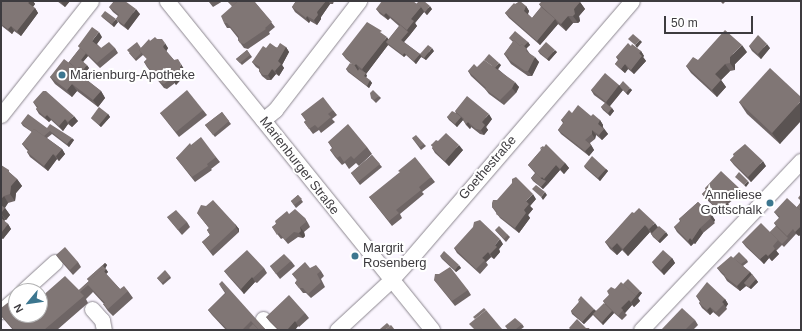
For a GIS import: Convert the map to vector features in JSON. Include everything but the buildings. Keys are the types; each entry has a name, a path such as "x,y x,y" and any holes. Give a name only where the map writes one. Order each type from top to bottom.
{"street":[{"path":"1,115 91,1"},
{"name":"Marienburger Straße","path":"167,1 390,280 432,330"},
{"path":"263,120 275,110 359,1"},
{"name":"Goethestraße","path":"337,330 390,280 632,1"},
{"path":"641,330 801,161"},
{"path":"32,283 55,262"},
{"path":"92,309 102,320 104,330"},
{"path":"263,319 274,330"}],"place":[{"name":"Marienburg-Apotheke","path":"62,75"},
{"name":"Anneliese Gottschalk","path":"770,203"},
{"name":"Margrit Rosenberg","path":"355,256"}]}
